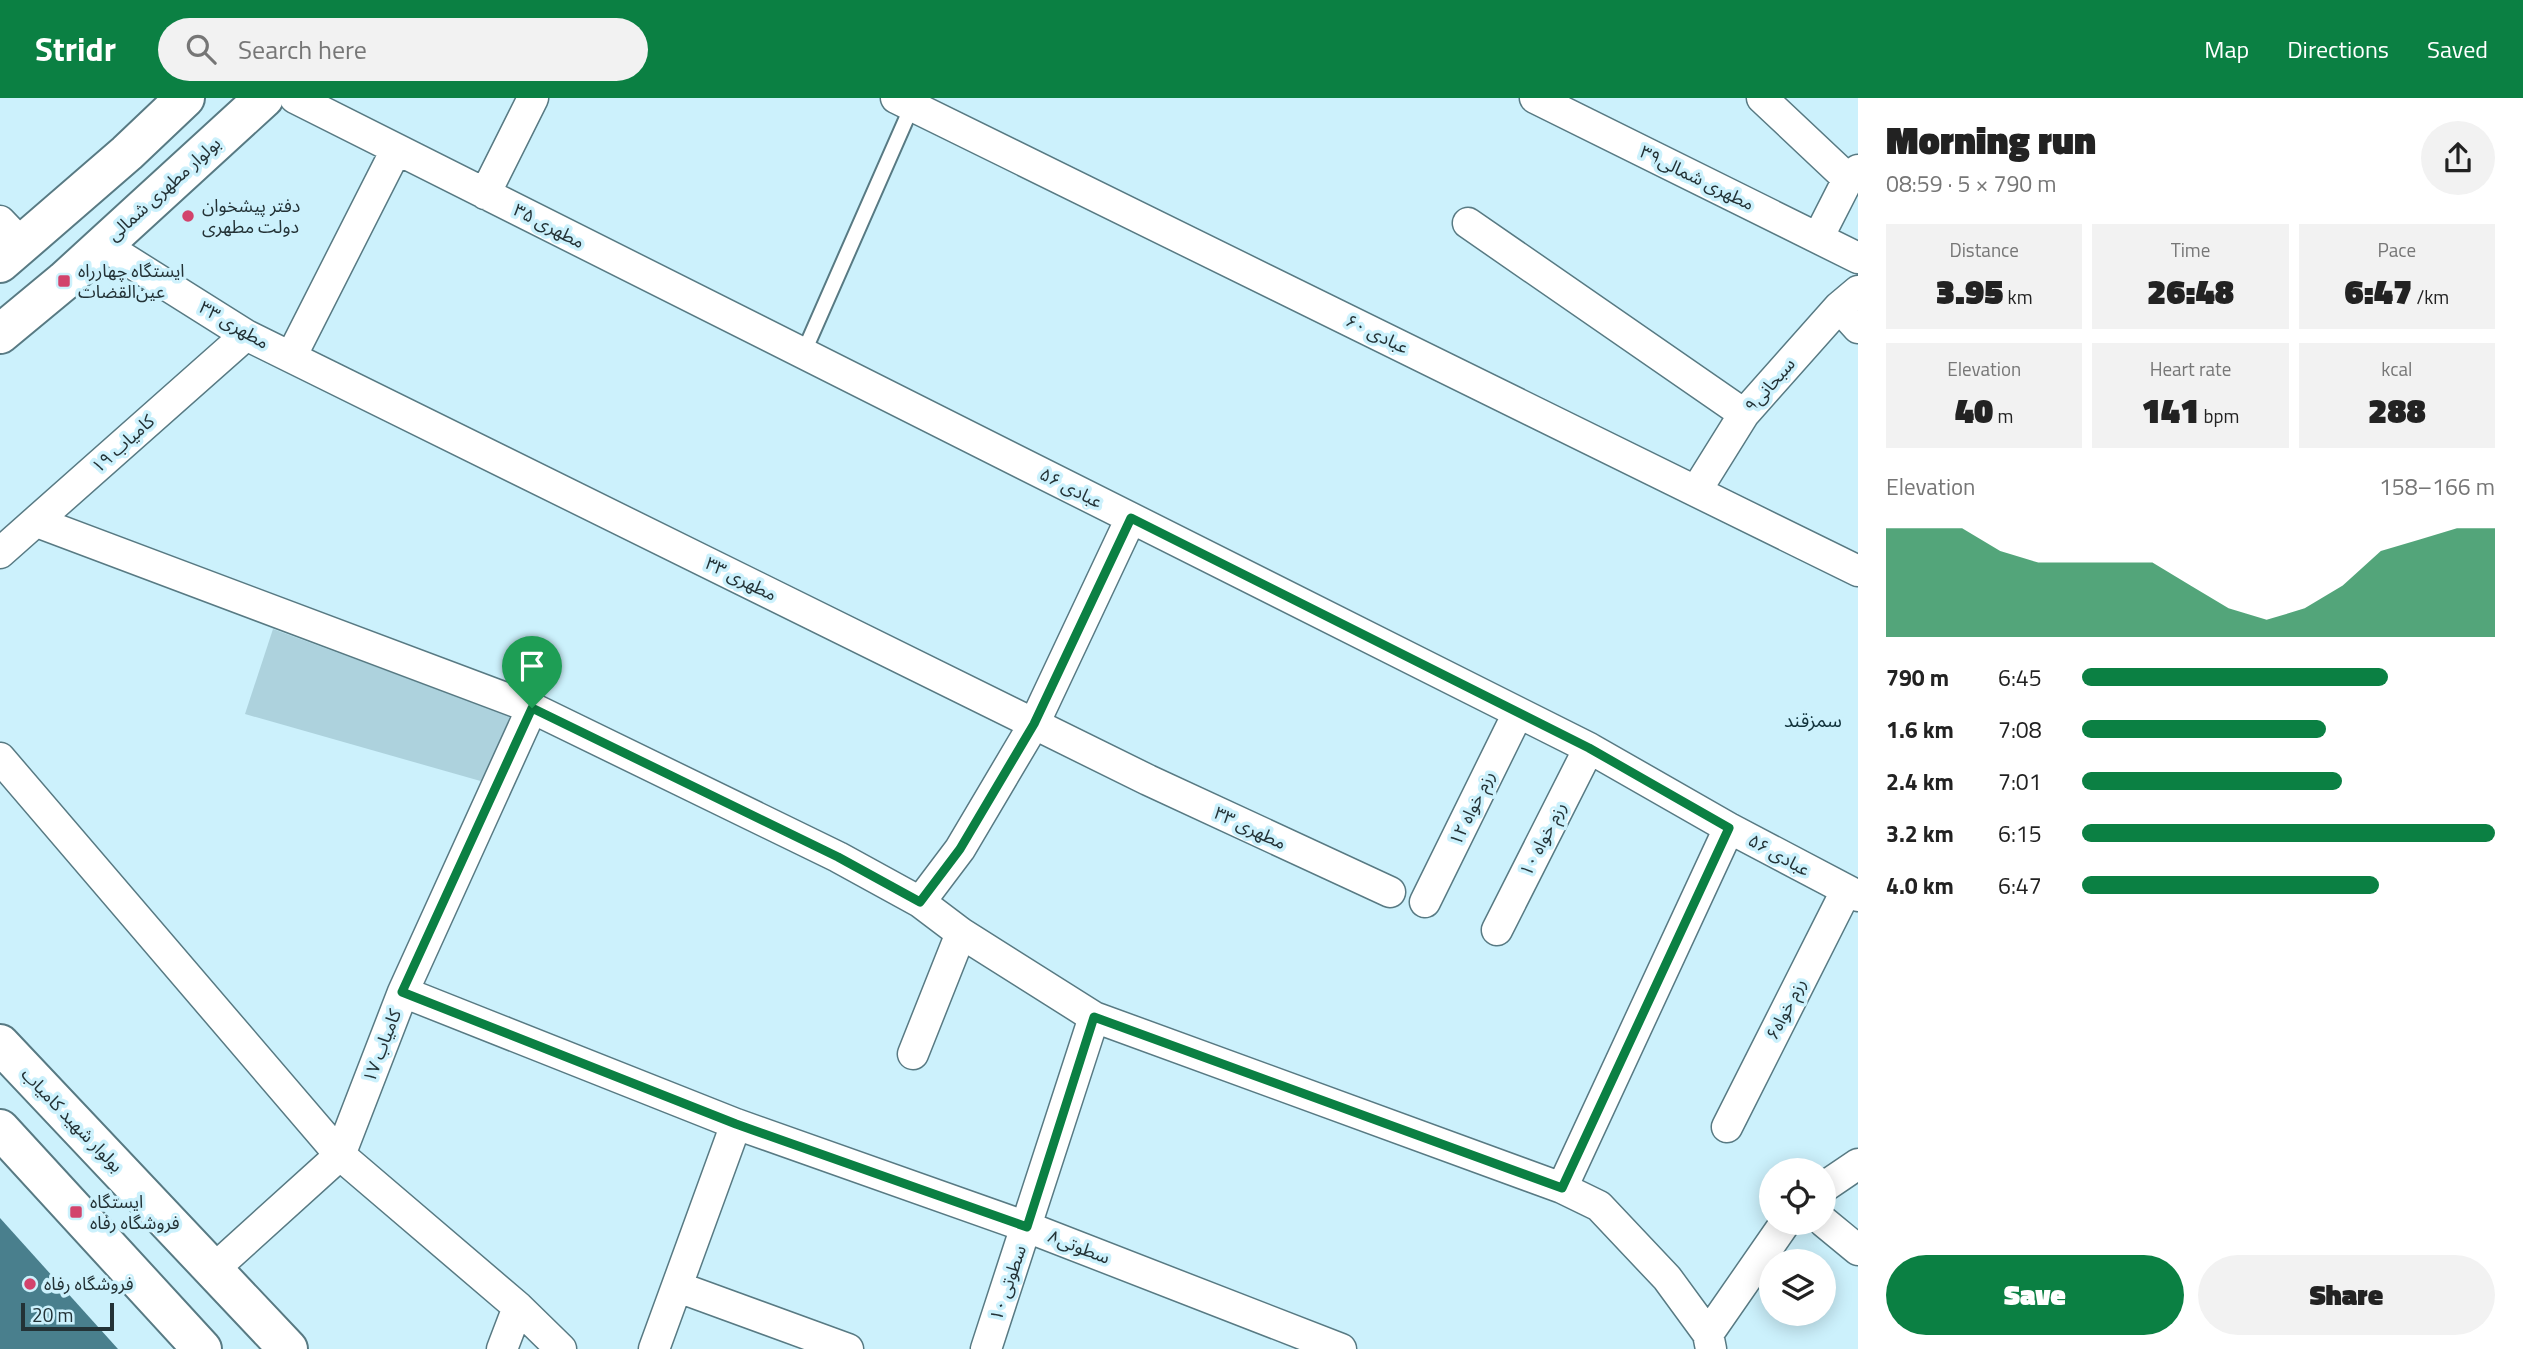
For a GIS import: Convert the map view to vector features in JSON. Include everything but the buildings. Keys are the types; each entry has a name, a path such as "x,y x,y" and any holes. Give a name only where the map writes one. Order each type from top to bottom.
{"main road":[{"path":"7,243 127,153 185,98"},
{"name":"بولوار مطهری شمالی","path":"0,334 103,245 264,98"},
{"name":"بولوار شهید کامیاب","path":"0,1045 288,1349"},
{"path":"0,1129 202,1349"}],"street":[{"name":"مطهری ۳۵","path":"295,98 803,354"},
{"path":"485,194 533,98"},
{"name":"مطهری شمالی۳۹","path":"1535,98 1858,258"},
{"path":"1762,98 1853,175 1818,238"},
{"name":"عبادی ۶۰","path":"904,102 1858,571"},
{"path":"291,357 396,150"},
{"path":"1468,223 1744,415"},
{"name":"مطهری ۳۳","path":"103,245 246,335 1148,780 1390,892"},
{"name":"سبحانی۹","path":"1696,491 1744,415 1852,308"},
{"name":"کامیاب ۱۹","path":"0,553 246,335"},
{"name":"عبادی ۵۶","path":"803,354 1589,748 1852,894"},
{"path":"920,902 960,849 1034,724 1131,518"},
{"path":"37,522 532,708 838,857 920,902 961,933 1094,1017 1562,1188 1599,1206 1667,1278 1709,1342 1777,1235"},
{"name":"کامیاب ۱۷","path":"214,1269 340,1155 402,992 532,708"},
{"name":"رزم خواه ۱۲","path":"1425,902 1518,713"},
{"name":"رزم خواه ۱۰","path":"1497,930 1589,748"},
{"path":"0,758 340,1155 518,1307 561,1349"},
{"path":"1562,1188 1729,828"},
{"name":"رزم خواه۶","path":"1727,1127 1852,894"},
{"path":"914,1054 961,933"},
{"name":"سطوتی۸","path":"402,992 736,1124 1027,1227 1341,1349"},
{"name":"سطوتی ۱۰","path":"986,1349 1094,1017"},
{"path":"654,1349 736,1124"},
{"path":"1836,1179 1858,1164"},
{"path":"1836,1232 1858,1250"},
{"path":"678,1287 848,1349"},
{"path":"502,1349 518,1307"}],"lane":[{"path":"803,354 904,102"}],"shaded area":[{"path":"273,629 510,716 484,782 245,714"}],"place":[{"name":"دفتر پیشخوان دولت مطهری","path":"188,216"},
{"name":"ایستگاه چهارراه عین‌القضات","path":"64,281"},
{"name":"ایستگاه فروشگاه رفاه","path":"76,1212"},
{"name":"فروشگاه رفاه","path":"30,1284"}],"district":[{"name":"سمزقند","path":"1813,720"}],"route":[{"path":"1131,518 1589,748 1729,828 1562,1188 1094,1017 1027,1227 736,1124 402,992 532,708 838,857 920,902 960,849 1034,724 1131,518"}]}
